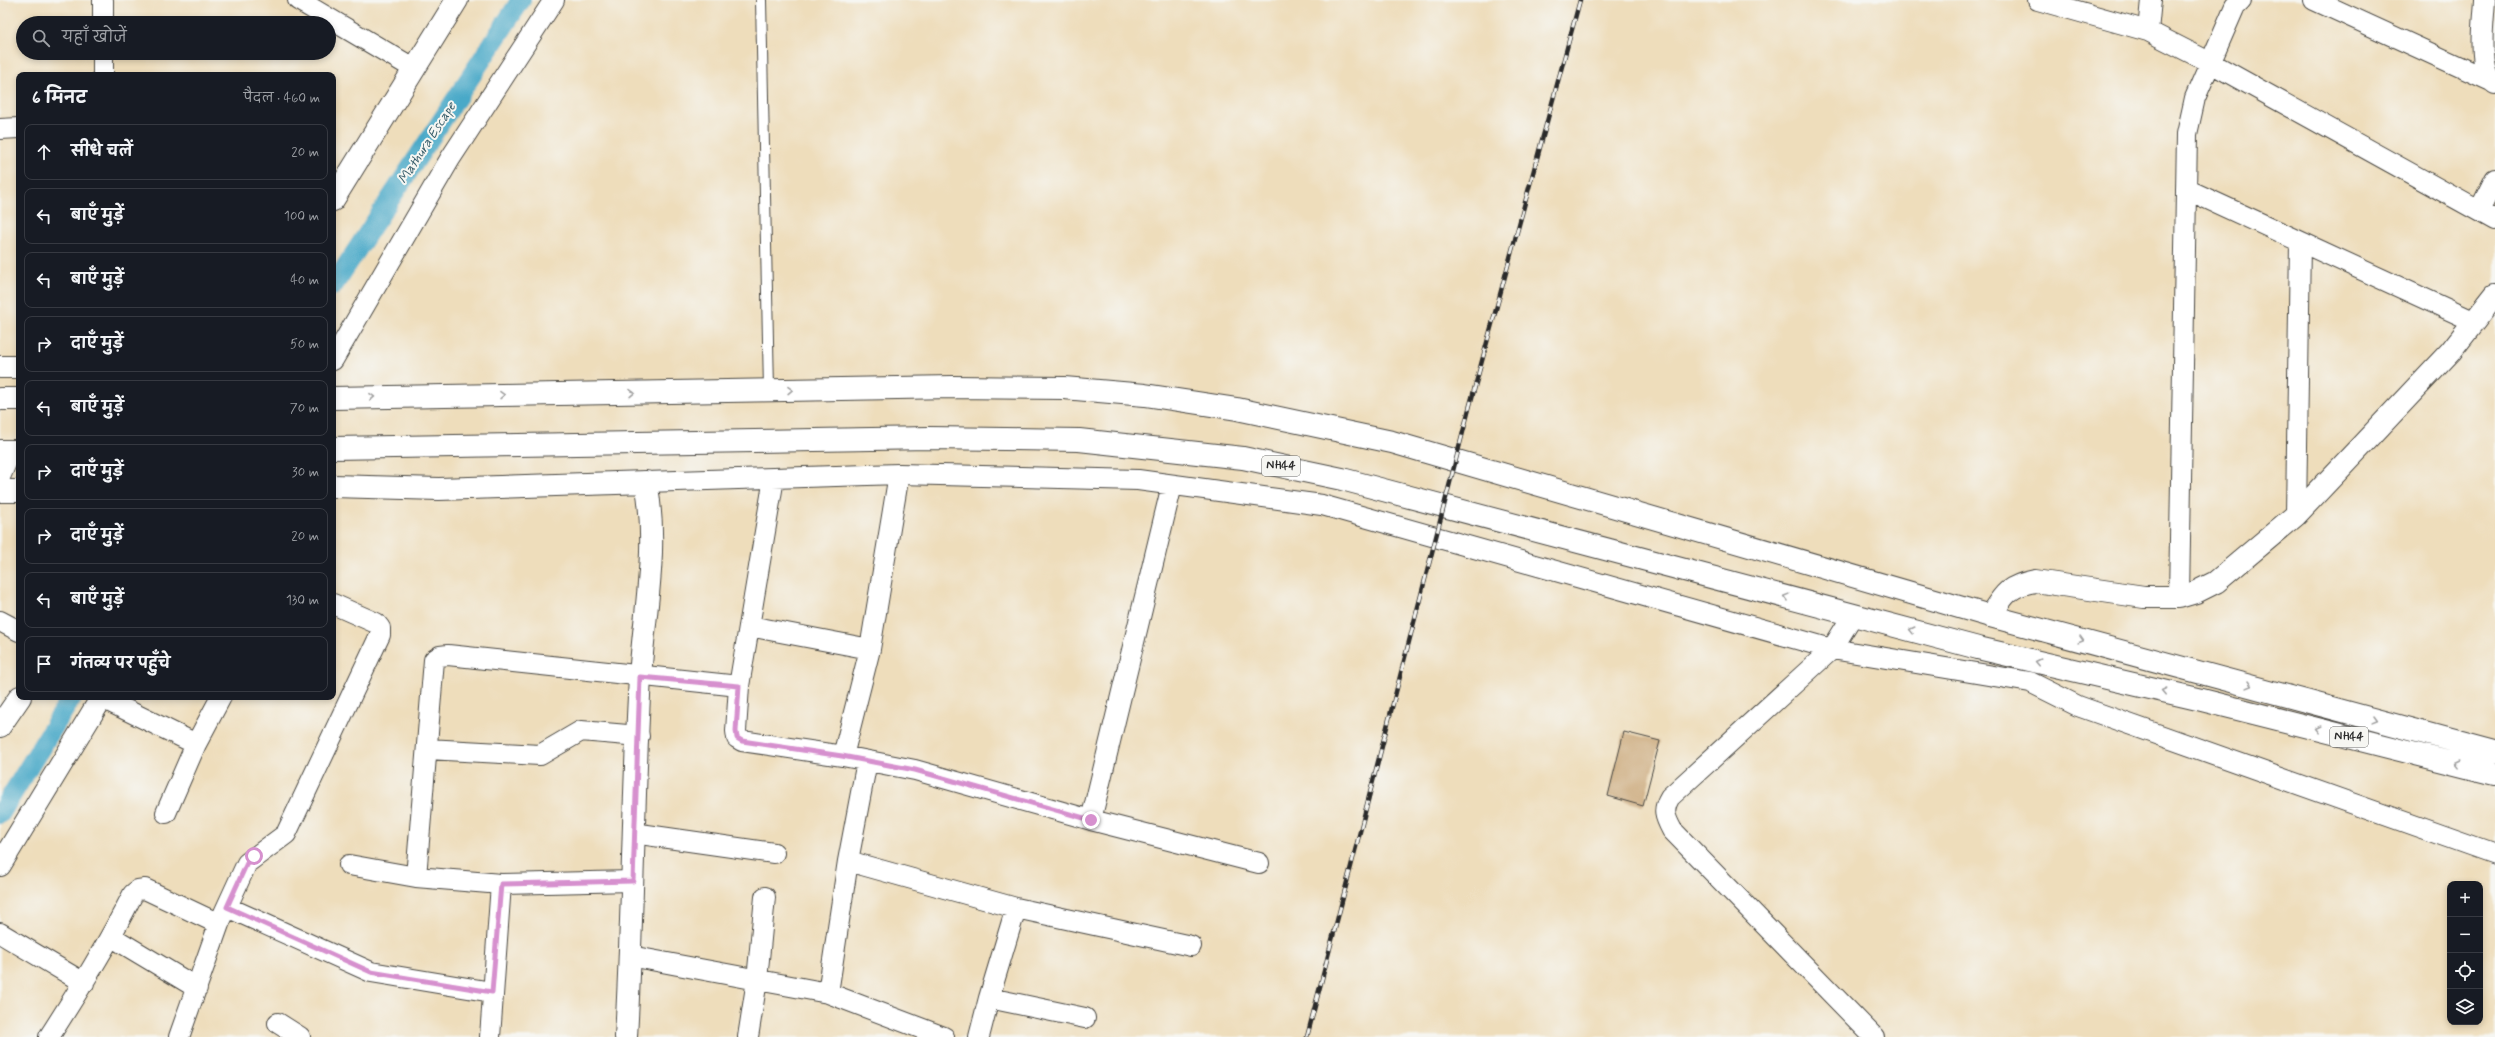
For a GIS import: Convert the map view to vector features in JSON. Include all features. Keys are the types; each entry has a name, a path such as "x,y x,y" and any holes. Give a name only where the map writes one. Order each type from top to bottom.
{"main road":[{"path":"336,195 413,68 457,0"},
{"path":"1990,616 2004,593 2018,584 2035,581 2144,597 2179,597 2196,592 2216,582 2296,515 2451,351 2473,321 2495,295"},
{"path":"0,368 16,367"},
{"name":"NH44","path":"336,398 953,386 1064,388 1145,395 1237,409 1392,442 1990,616 2495,752"},
{"path":"0,399 16,399"},
{"name":"NH44","path":"336,448 929,438 1079,440 1243,458 1342,479 1978,648 2202,700 2495,774"},
{"path":"336,486 439,489 646,482 650,503 652,574 640,677 639,736 633,833 633,881 626,1037"},
{"path":"0,491 16,491"},
{"path":"0,726 18,700"},
{"path":"0,865 101,700"}],"street":[{"path":"95,0 103,0 103,16"},
{"path":"298,0 325,16"},
{"path":"336,355 450,159 554,0"},
{"path":"2037,0 2148,31 2211,63 2487,215 2495,179"},
{"path":"2148,31 2151,0"},
{"path":"2179,597 2186,189 2190,115 2195,98 2235,6 2241,0"},
{"path":"2314,0 2493,82"},
{"path":"2484,0 2483,58 2485,70 2493,82"},
{"path":"336,22 413,68"},
{"path":"103,60 103,72"},
{"path":"0,129 16,128"},
{"path":"2186,189 2473,321"},
{"path":"2296,515 2300,242"},
{"path":"0,477 10,451"},
{"path":"842,756 870,648 899,474"},
{"path":"646,482 899,474 1138,480 1322,505 1832,649 2030,682 2078,706 2495,854"},
{"path":"774,478 739,686 736,731 737,738 742,741 842,756 915,770 1091,820 1259,863"},
{"path":"1091,820 1172,484"},
{"path":"179,1037 223,916 247,863 286,834 380,635 380,628 376,623 336,605"},
{"path":"1853,616 1832,649 1670,797 1664,807 1665,817 1672,830 1874,1037"},
{"path":"0,621 16,629"},
{"path":"749,626 870,648"},
{"path":"416,877 434,660 440,656 448,655 640,677 739,686"},
{"path":"106,700 196,744"},
{"path":"166,813 196,744 219,700"},
{"path":"427,749 540,755 581,731 639,736"},
{"path":"828,993 848,861 867,761"},
{"path":"633,833 774,854"},
{"path":"848,861 1016,908 1191,946"},
{"path":"349,865 416,877 501,884 633,881"},
{"path":"490,1037 492,992 501,884"},
{"path":"49,1037 112,937 133,894 138,890 145,889 223,916 371,972 492,992"},
{"path":"748,1037 757,980 765,897"},
{"path":"980,1037 989,998 1016,908"},
{"path":"0,934 84,983"},
{"path":"112,937 197,988"},
{"path":"630,956 828,993 944,1037"},
{"path":"989,998 1085,1018"},
{"path":"278,1023 300,1037"}],"lane":[{"path":"761,0 769,390"}],"building":[{"path":"1624,732 1660,741 1643,806 1608,796"}],"waterway":[{"name":"Mathura Escape","path":"336,281 521,0"},
{"name":"Mathura Escape","path":"0,814 70,700"}],"railway":[{"path":"1307,1037 1470,405 1580,0"}],"route":[{"path":"254,856 247,863 227,907 350,964 371,972 393,977 492,992 501,884 633,881 633,833 639,736 640,677 739,686 736,731 737,738 742,741 842,756 915,770 1091,820"}]}
